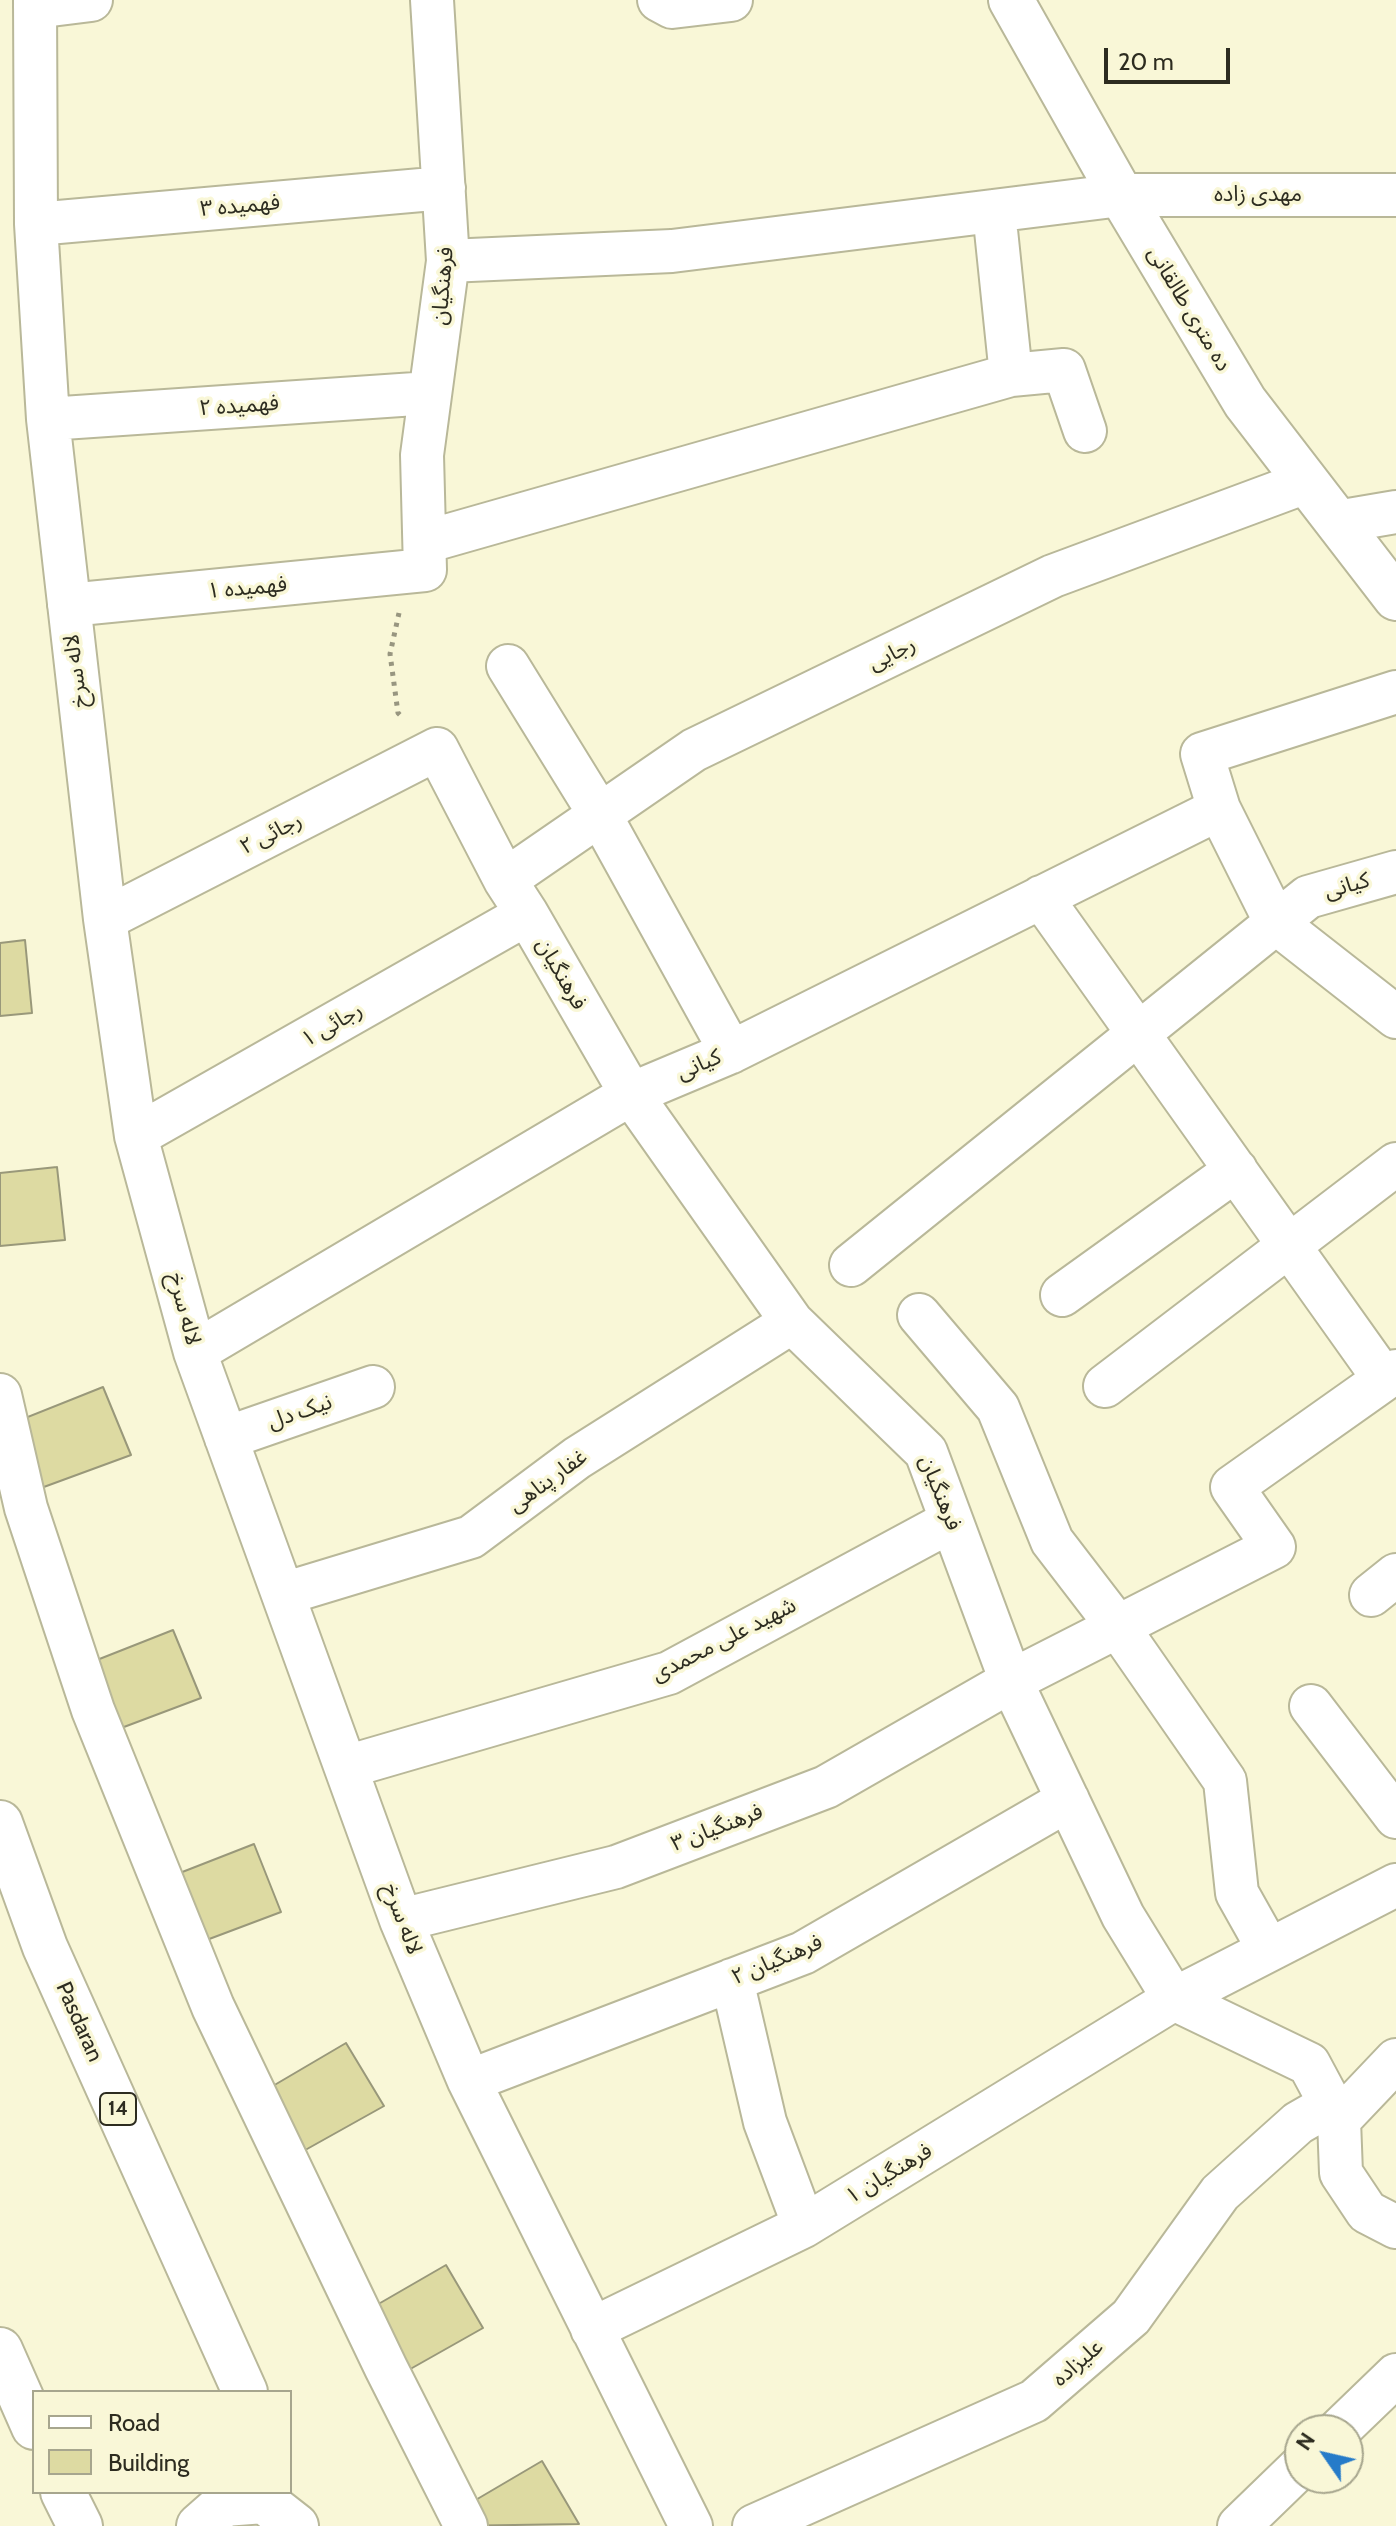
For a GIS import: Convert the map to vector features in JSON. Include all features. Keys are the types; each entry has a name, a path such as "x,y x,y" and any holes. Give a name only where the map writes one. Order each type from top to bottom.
{"main road":[{"name":"ده متری طالقانی","path":"1011,0 1121,195 1245,402 1396,598"},
{"name":"Pasdaran","path":"0,1823 45,1947 244,2390"},
{"path":"0,2350 32,2422"},
{"path":"64,2494 80,2526"},
{"path":"291,2494 305,2526"},
{"path":"199,2526 224,2504 264,2501 296,2526"}],"street":[{"path":"35,3 91,0"},
{"name":"فرهنگیان","path":"419,562 422,455 448,261 432,0"},
{"path":"659,0 672,7 731,0"},
{"name":"لاله سرخ","path":"35,3 36,224 48,419 105,919 136,1136 195,1352 401,1920 469,2081 691,2526"},
{"name":"فهمیده ۳","path":"36,224 444,188"},
{"name":"مهدی زاده","path":"448,261 672,251 1121,195 1396,195"},
{"path":"994,211 1011,375"},
{"name":"فهمیده ۱","path":"69,605 419,562 1011,375 1064,370 1085,431"},
{"name":"فهمیده ۲","path":"48,419 430,393"},
{"name":"رجایی","path":"516,897 600,815 694,750 1053,576 1306,482"},
{"path":"1337,522 1396,512"},
{"path":"508,666 600,815 731,1052"},
{"path":"1396,692 1202,754 1219,809 1276,923 1396,1017"},
{"name":"فرهنگیان","path":"437,749 516,897 631,1094 792,1322 926,1452 1011,1681 1123,1916 1174,1999"},
{"name":"رجائی ۲","path":"105,919 437,749"},
{"name":"کیانی","path":"195,1352 631,1094 731,1052 1219,809"},
{"name":"کیانی","path":"851,1265 1308,897 1396,872"},
{"name":"رجائی ۱","path":"136,1136 516,897"},
{"path":"1041,897 1290,1245 1390,1375"},
{"path":"1105,1386 1396,1164"},
{"path":"1062,1295 1236,1170"},
{"path":"919,1315 998,1408 1052,1541 1118,1627 1225,1781 1237,1893 1269,1950"},
{"name":"غفار پناهی","path":"283,1594 471,1537 577,1458 792,1322"},
{"name":"فرهنگیان ۳","path":"401,1920 616,1867 826,1787 1011,1681 1274,1547 1232,1487 1390,1375"},
{"name":"نیک دل","path":"226,1438 373,1387"},
{"path":"0,1395 26,1508 93,1710 213,2007 386,2368 466,2526"},
{"name":"شهید علی محمدی","path":"346,1767 669,1673 951,1521"},
{"path":"1311,1706 1396,1817"},
{"name":"فرهنگیان ۲","path":"469,2081 803,1953 1068,1800"},
{"name":"فرهنگیان ۱","path":"592,2329 804,2226 1174,1999 1396,1885"},
{"path":"732,1980 765,2122 804,2226"},
{"path":"1174,1999 1309,2064 1335,2112 1341,2173 1367,2212 1396,2227"},
{"name":"علیزاده","path":"754,2526 1034,2401 1131,2317 1220,2193 1298,2123 1335,2112 1396,2060"},
{"path":"1356,2414 1396,2375"},
{"path":"1239,2526 1284,2482"}],"path":[{"path":"419,562 390,654 398,713 437,749"}],"building":[{"path":"25,940 32,1013 0,1016 0,943"},
{"path":"57,1167 65,1240 0,1246 0,1173"},
{"path":"103,1387 131,1455 22,1495 0,1428"},
{"path":"173,1630 201,1698 92,1739 69,1671"},
{"path":"254,1844 281,1912 172,1953 149,1885"},
{"path":"346,2043 384,2106 282,2163 249,2100"},
{"path":"446,2265 483,2328 382,2385 349,2321"},
{"path":"542,2461 579,2524 449,2526 445,2518"}]}
